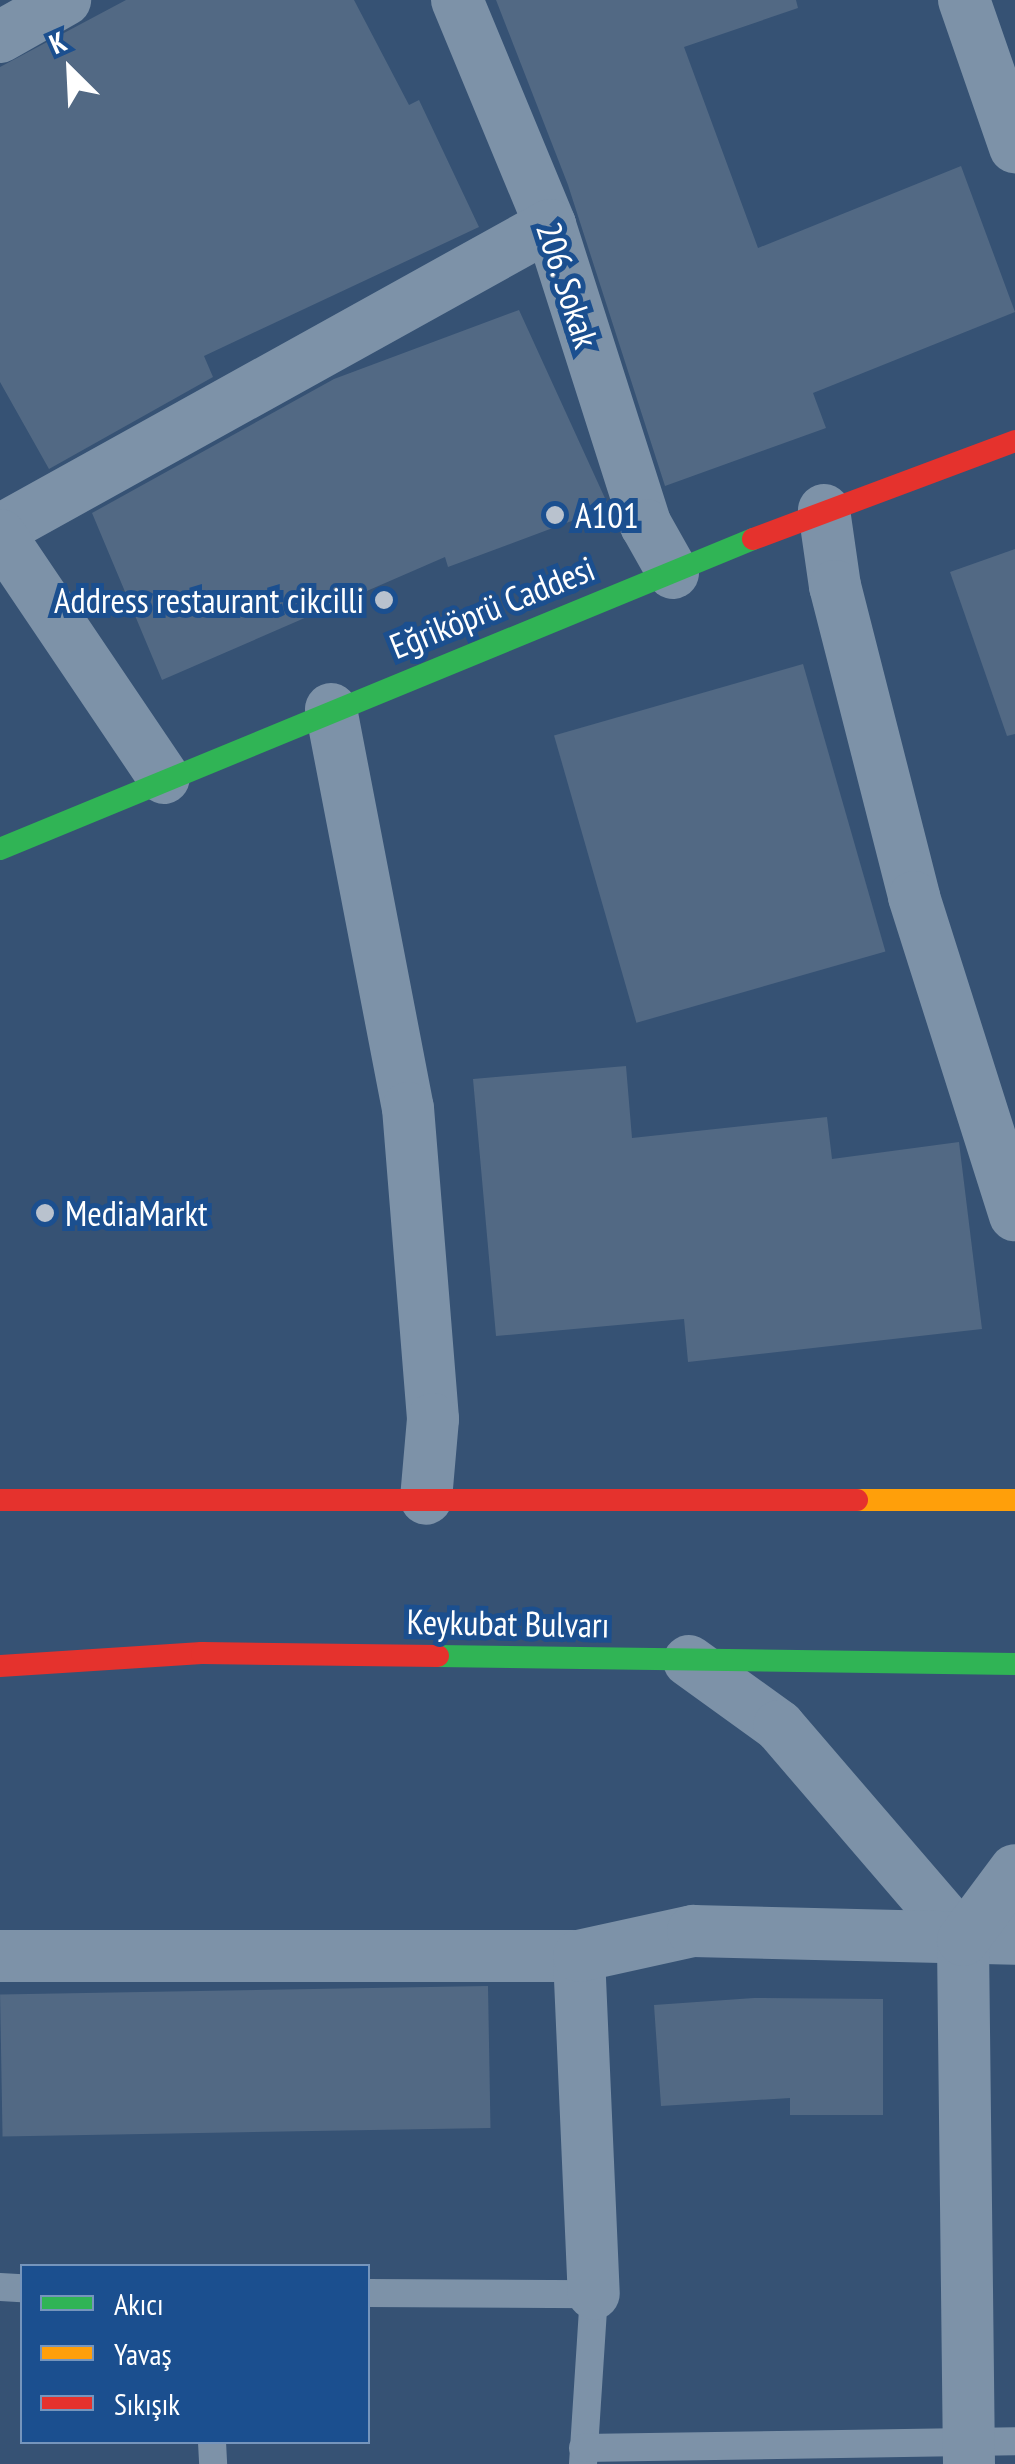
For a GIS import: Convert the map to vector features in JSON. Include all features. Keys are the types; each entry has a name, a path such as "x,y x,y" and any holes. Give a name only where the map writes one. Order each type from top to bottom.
{"main road":[{"name":"Eğriköprü Caddesi","path":"0,850 331,709 824,510 1015,441"},
{"path":"0,1500 1015,1500"},
{"name":"Keykubat Bulvarı","path":"0,1666 202,1653 1015,1664"}],"street":[{"path":"0,37 65,0"},
{"name":"206. Sokak","path":"457,0 550,225 646,525 673,573"},
{"path":"964,0 1015,147"},
{"path":"164,778 0,533 550,225"},
{"path":"824,510 835,586 914,897 1015,1215"},
{"path":"331,709 408,1108 432,1419 426,1499"},
{"path":"690,1662 779,1726 963,1940 984,2449"},
{"path":"963,1940 1015,1870"},
{"path":"0,1956 579,1956 693,1932 1015,1939"},
{"path":"579,1956 594,2294"}],"lane":[{"path":"370,2294 594,2294 583,2456 984,2449"}],"building":[{"path":"126,0 354,0 409,105 419,100 479,227 204,356 213,377 49,469 0,382 0,67"},
{"path":"496,0 796,0 798,8 684,47 758,248 961,166 1015,312 813,393 826,428 665,486 568,185"},
{"path":"519,310 609,507 448,567 445,557 162,680 92,513 334,379"},
{"path":"1015,549 1015,734 1007,736 950,572"},
{"path":"803,664 885,951 636,1023 554,735"},
{"path":"626,1066 632,1138 827,1117 832,1159 959,1142 982,1329 688,1362 684,1319 496,1336 473,1079"},
{"path":"488,1986 490,2128 3,2136 0,1995"},
{"path":"754,1998 883,1999 883,2115 790,2115 790,2098 661,2106 654,2005"}],"traffic: fast":[{"path":"0,849 753,539"},
{"path":"438,1656 1015,1664"}],"traffic: slow":[{"path":"857,1500 1015,1500"}],"traffic: jam":[{"path":"753,539 1015,441"},
{"path":"0,1500 857,1500"},
{"path":"0,1666 202,1653 438,1656"}],"place":[{"name":"A101","path":"555,515"},
{"name":"Address restaurant cikcilli","path":"384,600"},
{"name":"MediaMarkt","path":"45,1213"}]}
